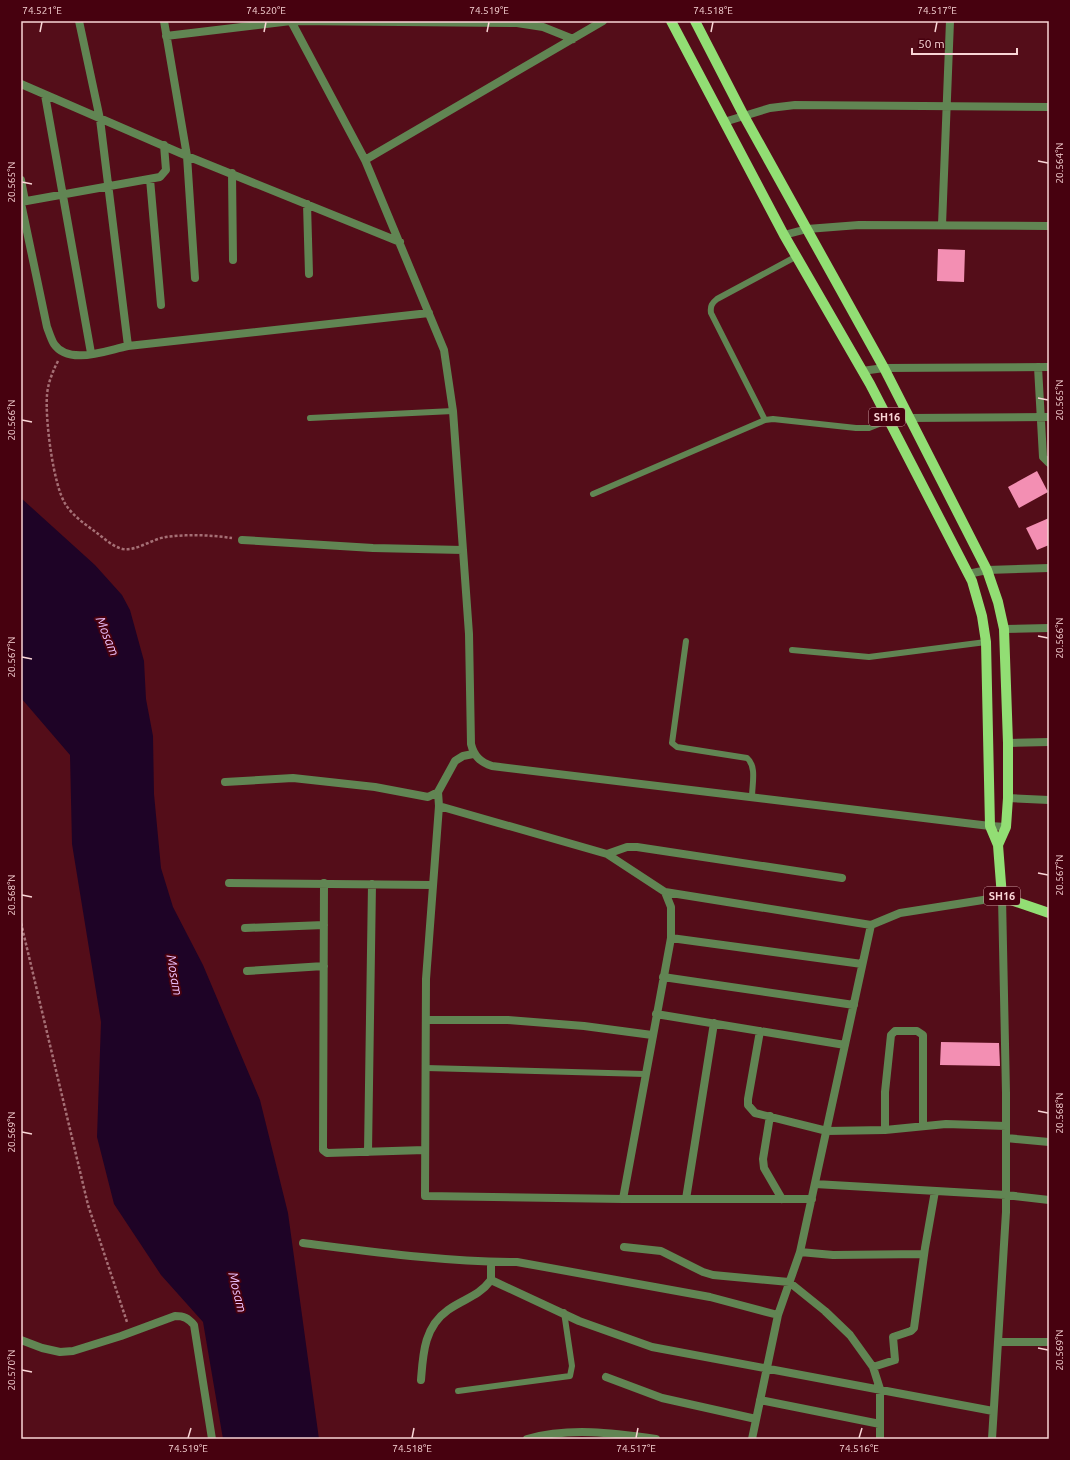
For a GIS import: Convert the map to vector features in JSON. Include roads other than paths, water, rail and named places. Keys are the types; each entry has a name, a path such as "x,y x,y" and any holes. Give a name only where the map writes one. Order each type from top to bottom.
{"main road":[{"name":"SH16","path":"671,21 784,235 889,420 968,574 977,596 986,642 990,826 998,845 1002,897 1049,913"},
{"name":"SH16","path":"695,21 744,116 884,368 987,570 998,602 1004,629 1008,742 1008,798"},
{"path":"998,845 1006,827 1008,798"}],"street":[{"path":"80,21 100,119 128,346"},
{"path":"164,21 188,156 195,278"},
{"path":"166,36 291,21 517,23 543,27 573,39"},
{"path":"291,21 365,160 444,350 453,411 463,550 469,634 471,744 473,754 483,764 492,766 1006,827"},
{"path":"365,160 603,21"},
{"path":"942,225 950,21"},
{"path":"21,84 188,156 400,242"},
{"path":"45,95 91,353"},
{"path":"724,122 770,108 795,105 1049,107"},
{"path":"22,202 108,185 160,177 166,170 164,145"},
{"path":"232,173 233,260"},
{"path":"150,179 161,305"},
{"path":"21,180 22,202 47,327 55,344 63,352 70,355 91,353 128,346 429,313"},
{"path":"306,204 309,274"},
{"path":"784,235 807,229 859,225 1049,226"},
{"path":"1038,367 1043,457 1049,463"},
{"path":"862,371 884,368 1049,367"},
{"path":"910,418 1049,418"},
{"path":"242,540 373,548 463,550"},
{"path":"968,574 987,570 1049,568"},
{"path":"1004,629 1049,628"},
{"path":"1008,742 1049,742"},
{"path":"473,754 463,756 455,761 438,792 439,806 426,979 425,1196 622,1199 812,1199"},
{"path":"224,782 293,778 376,787 428,797 438,792"},
{"path":"1008,798 1049,800"},
{"path":"439,806 607,854 665,892 871,925 900,913 1002,897 1006,1195 992,1439"},
{"path":"607,854 626,847 637,847 842,878"},
{"path":"229,883 433,885"},
{"path":"324,883 323,1150 327,1153 425,1150"},
{"path":"368,1152 372,884"},
{"path":"622,1199 671,938 671,907 665,892"},
{"path":"245,928 324,925"},
{"path":"752,1439 778,1315 800,1252 871,925"},
{"path":"671,938 862,964"},
{"path":"247,971 324,966"},
{"path":"663,977 854,1005"},
{"path":"656,1014 845,1045"},
{"path":"426,1020 508,1020 584,1026 652,1035"},
{"path":"686,1199 714,1024"},
{"path":"760,1031 748,1099 748,1105 756,1113 827,1131 885,1130 923,1125 946,1124 1006,1126"},
{"path":"885,1130 885,1092 890,1035 895,1032 917,1031 923,1035 923,1125"},
{"path":"770,1116 763,1159 764,1168 782,1199"},
{"path":"1006,1138 1049,1142"},
{"path":"815,1184 1006,1195 1049,1200"},
{"path":"873,1367 895,1360 892,1337 911,1331 914,1328 924,1254 935,1191"},
{"path":"303,1243 408,1256 491,1262 517,1262 710,1297 778,1315"},
{"path":"624,1247 661,1251 713,1276 789,1282 850,1335 873,1367 880,1388 880,1439"},
{"path":"800,1252 833,1255 924,1254"},
{"path":"422,1380 425,1344 437,1320 448,1310 477,1295 483,1290 491,1280 491,1262"},
{"path":"491,1280 564,1312 579,1321 652,1347 880,1388 993,1411"},
{"path":"21,1340 42,1348 60,1352 73,1351 175,1316 183,1316 189,1319 194,1325 212,1439"},
{"path":"998,1342 1049,1342"},
{"path":"606,1377 662,1398 756,1420"},
{"path":"760,1400 880,1424"},
{"path":"528,1439 570,1432 609,1433 656,1439"}],"lane":[{"path":"765,420 711,313 710,308 712,303 717,298 797,256"},
{"path":"310,418 453,411"},
{"path":"593,494 765,420 773,419 856,428 869,428 889,420"},
{"path":"686,640 672,743 677,747 747,758 751,761 753,766 752,798"},
{"path":"792,650 869,657 907,654 986,642"},
{"path":"426,1068 645,1074"},
{"path":"458,1391 570,1376 572,1366 564,1312"}],"water":[{"name":"Mosam","path":"21,498 95,565 122,595 130,610 144,661 146,699 153,736 154,794 161,868 173,907 203,965 260,1100 288,1213 319,1439 223,1439 203,1322 161,1275 114,1204 97,1137 101,1022 72,844 70,755 21,698"}]}
